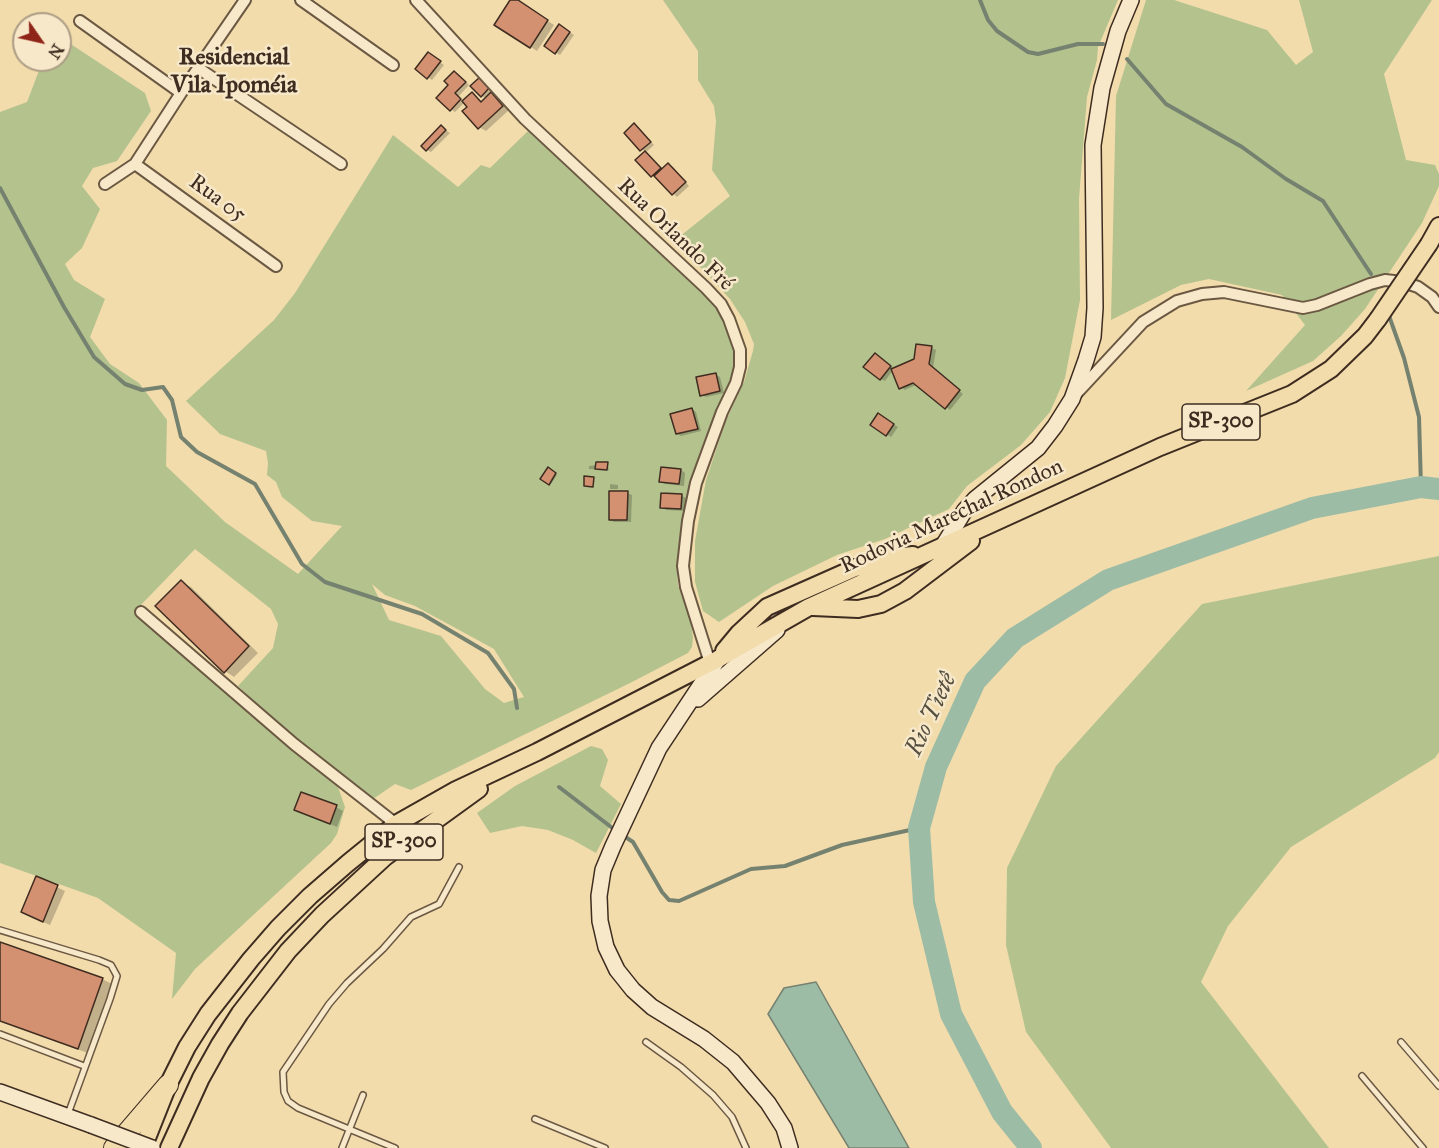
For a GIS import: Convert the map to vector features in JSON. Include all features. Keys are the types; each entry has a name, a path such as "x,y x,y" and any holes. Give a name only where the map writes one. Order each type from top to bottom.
{"highway":[{"path":"114,1148 168,1084"}],"main road":[{"name":"Rodovia Marechal Rondon","path":"143,1148 168,1084 187,1047 208,1014 278,928 348,863 396,825 456,790 537,752 714,661 893,563 925,554 1160,447 1292,394 1331,369 1365,336 1439,226"},
{"path":"809,607 858,609 881,604 904,591 993,524"},
{"path":"714,661 767,607 855,568 893,563 907,577 904,591"},
{"name":"Rodovia Marechal Rondon","path":"169,1148 201,1078 240,1012 295,944 330,908 401,845 466,797 537,752"}],"street":[{"path":"105,184 135,165 180,93 245,0"},
{"path":"301,0 393,65"},
{"name":"Rua Orlando Fré","path":"416,0 525,119 706,288 721,304 729,319 740,350 740,367 736,383 722,412 696,483 688,521 683,566 686,587 714,661"},
{"path":"1072,399 1093,337 1095,308 1093,145 1095,127 1102,88 1118,31 1131,0"},
{"path":"80,21 180,93"},
{"path":"198,68 341,164"},
{"name":"Rua 05","path":"135,165 276,266"},
{"path":"943,546 965,510 975,499 1038,448 1072,399 1143,322 1176,301 1202,294 1224,292 1303,308 1385,280 1418,287 1432,297 1439,307"},
{"path":"141,612 294,744 396,825"},
{"path":"682,713 790,618"},
{"path":"714,661 659,748 613,846 603,870 599,896 600,921 617,970 633,990 652,1007 704,1039 733,1062 768,1103 784,1128 790,1148"},
{"path":"0,1092 152,1148"}],"lane":[{"path":"395,1148 298,1108 288,1101 284,1092 283,1072 329,1004 347,982 383,949 411,917 439,904 459,867"},
{"path":"0,930 111,965 117,976 67,1115"},
{"path":"0,1034 84,1066"},
{"path":"646,1042 681,1067 713,1095 732,1118 746,1148"},
{"path":"1401,1042 1439,1086"},
{"path":"1362,1076 1423,1148"},
{"path":"342,1148 363,1095"},
{"path":"535,1119 605,1148"}],"shaded area":[{"path":"663,0 1118,0 1098,47 1097,60 1087,97 1079,199 1080,300 1065,378 1050,412 1021,445 967,486 949,509 885,539 837,555 773,586 719,622 703,611 695,582 695,541 706,480 725,423 744,382 754,344 745,322 730,299 673,242 730,196 712,170 716,121 714,106 698,80 698,51","holes":["916,344 932,346 929,364 960,390 944,409 913,383 899,388 891,369 914,359","875,353 891,366 880,380 864,367"]},
{"path":"1146,0 1174,0 1267,30 1296,65 1313,52 1299,0 1432,0 1384,74 1406,160 1435,165 1439,174 1439,186 1422,223 1365,309 1341,336 1313,361 1246,391 1305,325 1282,295 1209,279 1181,285 1111,320 1116,96"},
{"path":"72,45 145,93 151,111 117,161 93,168 82,186 100,209 82,248 65,264 74,280 105,299 90,337 110,364 139,383 167,420 166,466 225,522 298,574 342,526 312,521 282,497 276,482 267,475 266,451 220,434 186,401 274,320 295,293 393,135 458,187 481,165 490,168 529,130 719,308 735,351 735,366 730,383 699,455 682,521 677,568 678,585 691,623 693,638 692,647 688,653 411,790 395,784 373,799 296,740 238,686 273,648 278,624 271,609 195,549 137,609 276,735 338,787 345,807 337,834 331,843 195,969 172,999 176,953 98,898 0,863 0,112 27,102 38,72 72,72","holes":["692,408 697,429 676,434 670,414","609,492 628,492 627,520 609,520","372,584 385,595 415,606 494,649 524,697 504,703 485,689 441,636 389,620"]},
{"path":"1439,556 1439,752 1435,758 1291,847 1228,926 1201,982 1329,1148 1111,1148 1026,1032 1006,945 1007,868 1056,766 1202,604"},
{"path":"591,746 602,749 608,760 600,786 621,804 596,853 548,830 522,826 490,833 477,813 515,786"},
{"path":"816,982 909,1148 849,1148 768,1014 784,988"}],"building":[{"path":"510,0 518,0 548,20 530,48 494,25"},
{"path":"559,24 570,32 555,54 544,46"},
{"path":"428,52 441,61 427,79 415,69"},
{"path":"454,71 466,82 455,93 461,99 450,111 436,98 448,85 444,81"},
{"path":"480,77 490,87 481,97 470,86"},
{"path":"472,92 481,102 491,92 503,106 478,129 462,111 467,107 462,101"},
{"path":"634,123 651,142 640,151 624,133"},
{"path":"441,125 446,130 426,151 421,146"},
{"path":"645,151 661,168 651,177 635,160"},
{"path":"668,163 686,182 672,195 654,176"},
{"path":"916,344 932,346 929,364 960,390 945,409 913,383 899,389 891,369 914,359"},
{"path":"875,353 891,366 880,380 863,367"},
{"path":"716,373 720,391 700,396 696,377"},
{"path":"692,408 698,429 676,434 670,414"},
{"path":"878,413 894,424 886,436 870,425"},
{"path":"596,462 608,462 607,470 595,469"},
{"path":"548,467 556,473 549,485 540,479"},
{"path":"661,467 681,469 679,484 659,482"},
{"path":"584,476 594,477 593,487 584,486"},
{"path":"609,491 628,491 627,520 609,520"},
{"path":"661,493 682,494 681,509 660,508"},
{"path":"181,580 249,646 224,673 155,606"},
{"path":"301,792 337,805 330,824 294,810"},
{"path":"36,876 58,885 43,922 21,912"},
{"path":"0,942 103,978 78,1049 0,1021"}],"waterway":[{"path":"980,0 988,20 997,31 1028,52 1038,54 1078,44 1103,44"},
{"path":"1127,59 1166,104 1242,147 1286,179 1323,201 1371,274"},
{"path":"0,188 64,307 94,357 125,384 142,390 163,387 172,400 181,437 197,452 255,484 302,564 325,582 422,614 488,653 514,689 517,708"},
{"path":"1388,313 1404,358 1419,417 1421,487"},
{"name":"Rio Tietê","path":"1031,1148 1002,1112 951,1014 924,902 919,828 936,767 975,681 1015,638 1108,580 1312,508 1421,487 1439,489"},
{"path":"559,787 615,830"},
{"path":"621,834 633,842 662,892 669,900 679,901 751,869 785,866 842,845 919,828"}],"district":[{"name":"Residencial Vila Ipoméia","path":"234,72"}]}
